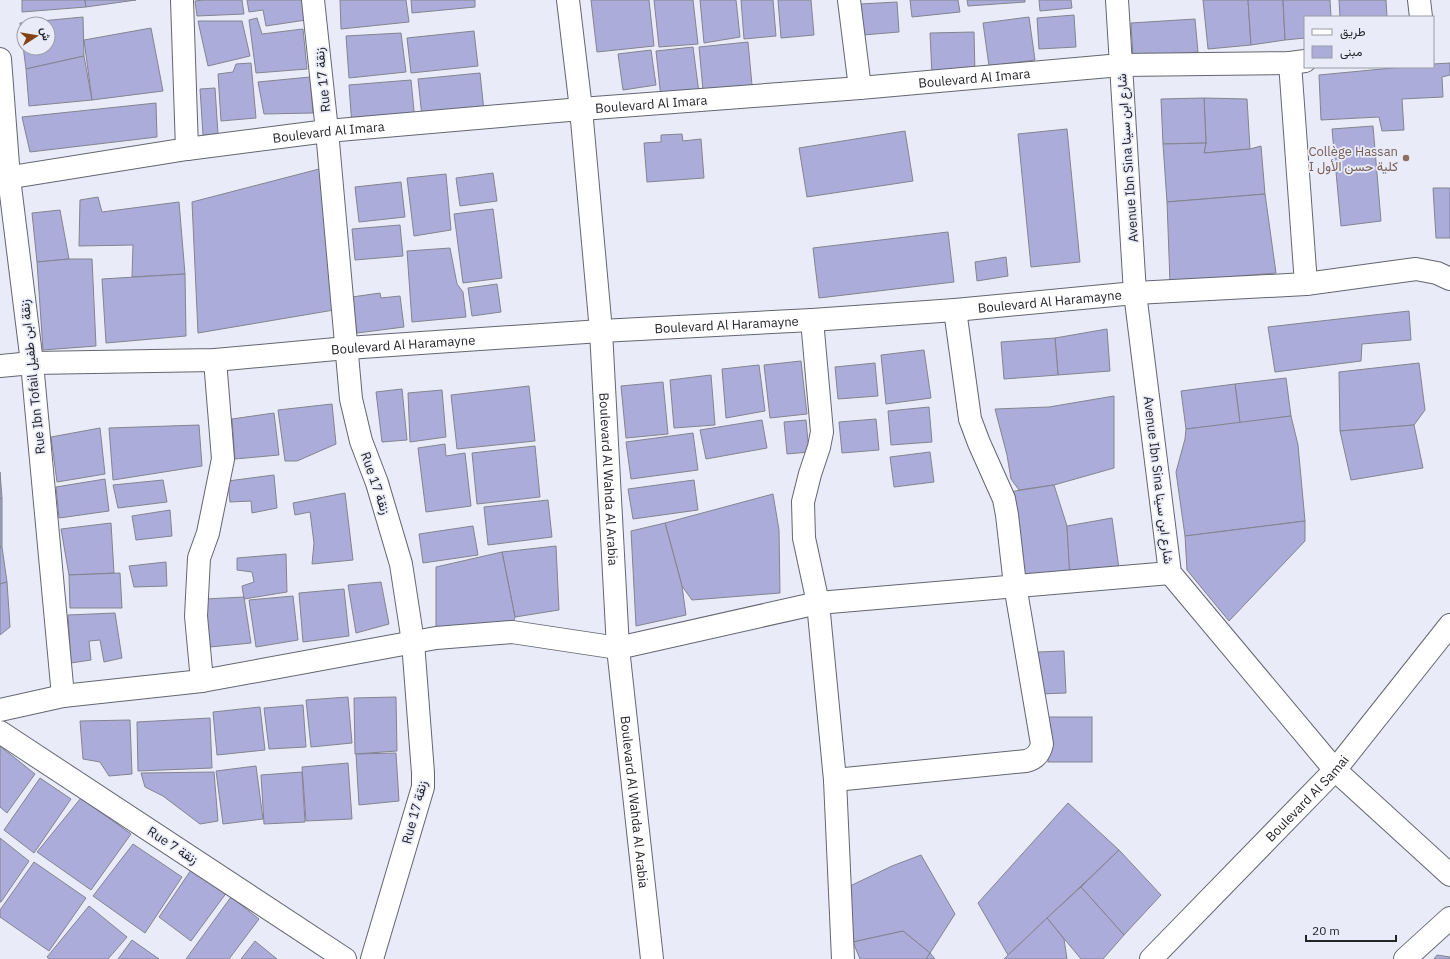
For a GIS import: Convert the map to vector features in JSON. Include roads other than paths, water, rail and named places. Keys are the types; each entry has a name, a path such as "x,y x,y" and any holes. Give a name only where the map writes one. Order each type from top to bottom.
{"street":[{"path":"182,0 187,149"},
{"name":"Rue 17 زنقة","path":"313,0 327,131 351,399 361,441 377,483 401,564 413,642 423,766 423,786 372,959"},
{"name":"Boulevard Al Wahda Al Arabia","path":"568,0 581,109 601,331 618,648 652,959"},
{"path":"849,0 860,88"},
{"name":"Avenue Ibn Sina شارع ابن سينا","path":"1117,0 1136,293 1170,573 1335,770 1450,875"},
{"path":"1419,0 1421,16"},
{"name":"Rue Ibn Tofail زنقة ابن طفيل","path":"0,59 5,178 32,364 63,696"},
{"path":"1297,62 1306,284"},
{"name":"Boulevard Al Imara","path":"5,178 187,149 327,131 581,109 860,88 1122,65 1297,62"},
{"name":"Boulevard Al Haramayne","path":"0,366 215,360 347,348 601,331 812,320 955,310 1136,293 1306,284 1416,269 1437,273 1450,279"},
{"path":"835,780 1026,761 1034,758 1038,754 1042,744 1015,585 1004,499 979,444 970,419 955,310"},
{"path":"812,320 822,432 803,502 804,538 818,603 835,780 843,959"},
{"path":"202,681 196,616 200,558 208,533 224,459 215,360"},
{"path":"0,710 63,696 202,681 436,638 512,632 618,648 818,603 1015,585 1170,573"},
{"name":"Boulevard Al Samai","path":"1152,959 1335,770 1450,626"},
{"name":"Rue 7 زنقة","path":"0,732 345,959"},
{"path":"1405,959 1450,918"}],"place":[{"name":"Collège Hassan I كلية حسن الأول","path":"1406,158"}]}
